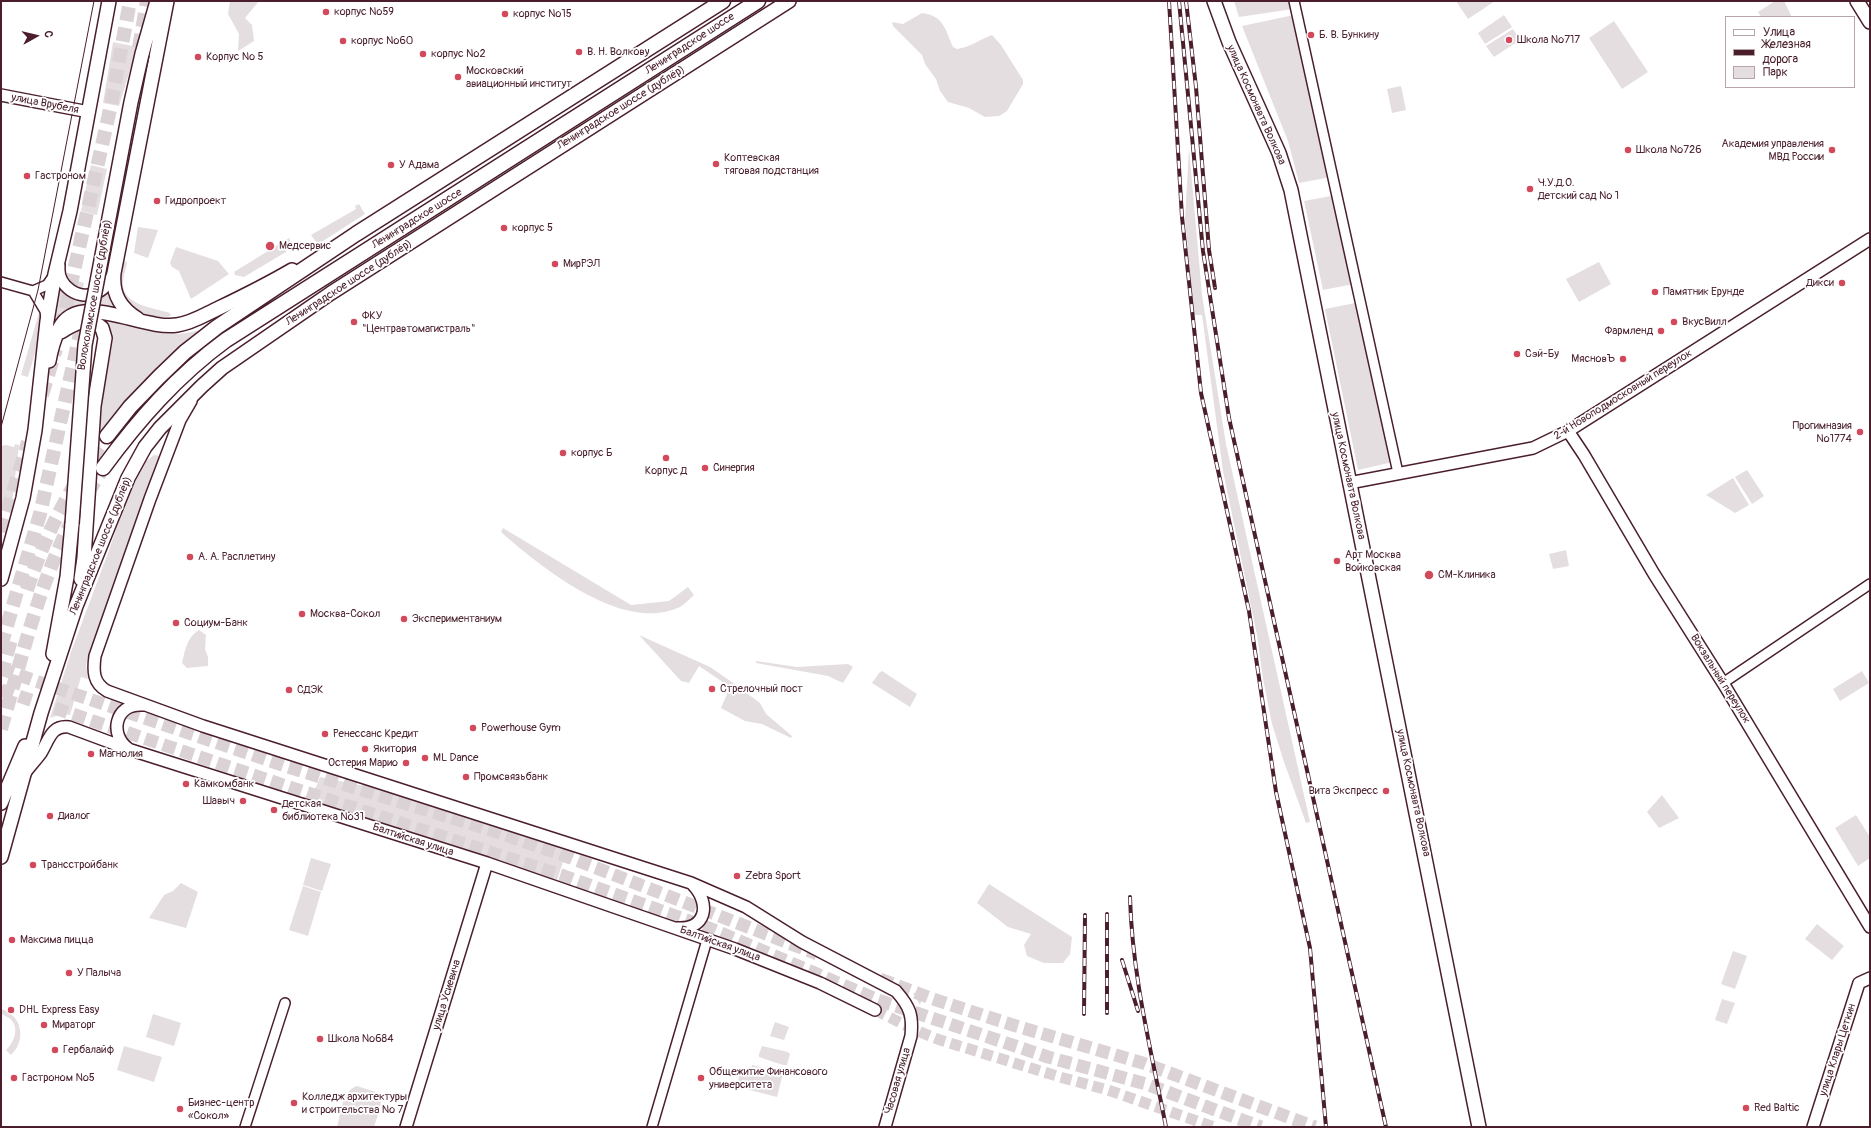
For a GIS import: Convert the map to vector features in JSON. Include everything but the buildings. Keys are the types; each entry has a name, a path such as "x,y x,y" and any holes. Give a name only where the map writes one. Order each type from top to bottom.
{"main road":[{"path":"1,579 23,498 35,430 47,321 55,274 89,112 109,1"},
{"name":"Волоколамское шоссе (дублёр)","path":"48,687 67,577 85,345 128,117 142,54 157,1"},
{"path":"142,322 130,314 120,303 114,290 114,273 167,1"},
{"name":"Ленинградское шоссе","path":"107,436 146,390 185,352 230,318 356,234 723,1"},
{"name":"Ленинградское шоссе","path":"103,468 157,400 200,360 238,332 398,232 758,1"},
{"name":"Ленинградское шоссе (дублёр)","path":"48,687 76,606 117,500 136,462 160,428 202,386 238,357 331,292 789,1"},
{"name":"улица Космонавта Волкова","path":"1214,1 1229,42 1275,142 1291,190 1479,1127"},
{"path":"1857,1 1870,22"},
{"path":"331,292 398,232"},
{"path":"39,393 56,337 65,320 70,316 82,311 95,311 142,322 168,326 192,321 264,285 356,234"},
{"path":"56,337 69,326 83,322 98,325 105,333 94,406 84,558 76,606"},
{"path":"1,857 48,687"},
{"path":"1,803 13,771 41,713"}],"street":[{"path":"1294,1 1398,473"},
{"name":"улица Врубеля","path":"1,95 89,112"},
{"name":"2-й Новоподмосковный переулок","path":"1349,483 1533,448 1568,432 1870,239"},
{"path":"59,260 58,270 63,284 75,293 82,295 89,295 99,292 108,283 114,273"},
{"path":"1,282 33,291 47,285 55,274"},
{"path":"33,291 45,311 47,321"},
{"path":"202,386 180,420 148,504 95,656 94,672 99,685 107,691 203,726 692,883 700,892 703,900 704,908 702,917 697,924 690,928 672,928"},
{"name":"Вокзальный переулок","path":"1568,432 1620,513 1654,574 1723,683 1870,927"},
{"path":"1723,683 1870,584"},
{"path":"131,750 125,746 121,740 117,726 118,718 122,711 127,708 138,705 148,705"},
{"name":"Балтийская улица","path":"24,774 41,753 52,732 60,727 69,727 131,750 487,863 707,940 763,960 820,983 875,1010"},
{"name":"улица Усиевича","path":"406,1127 487,863"},
{"name":"Часовая улица","path":"692,883 746,908 802,942 896,991 908,1004 912,1021 911,1036 885,1127"},
{"path":"652,1127 707,940"},
{"name":"улица Клары Цеткин","path":"1813,1127 1859,983 1870,978"},
{"path":"245,1127 285,1003"}],"green space":[{"path":"230,1 259,1 245,18 252,25 254,41 238,51 239,34 228,14"},
{"path":"1234,1 1291,1 1293,9 1239,17"},
{"path":"1456,1 1495,1 1468,19"},
{"path":"1775,1 1784,1 1792,16 1760,16 1758,12"},
{"path":"922,13 935,17 943,24 953,47 957,49 992,35 1001,45 1023,80 1023,84 1007,111 999,116 985,117 969,108 948,102 940,91 936,79 925,64 922,55 893,26 892,22 903,24"},
{"path":"1294,15 1331,177 1299,183 1288,141 1242,26"},
{"path":"1504,15 1512,27 1485,44 1478,33"},
{"path":"1614,21 1648,72 1622,89 1589,38"},
{"path":"1513,29 1520,40 1494,57 1486,46"},
{"path":"113,42 137,47 119,106 103,103"},
{"path":"1401,86 1406,110 1392,113 1387,89"},
{"path":"1189,148 1202,295 1226,444 1310,822 1306,823 1272,724 1263,679 1257,635 1223,471 1202,315 1194,315 1185,219"},
{"path":"91,165 107,169 97,215 81,211"},
{"path":"1336,195 1354,284 1323,290 1304,201"},
{"path":"359,204 365,214 323,241 317,243 311,235 356,209 355,206"},
{"path":"138,227 158,230 148,258 134,253"},
{"path":"289,238 291,242 286,252 244,277 235,275 234,272"},
{"path":"176,247 218,261 229,274 191,299 179,271 172,267 170,263"},
{"path":"122,261 127,262 123,284 124,291 128,297 140,304 170,313 171,316 156,317 147,315 131,307 125,301 120,294 118,287 118,277"},
{"path":"1599,262 1611,284 1579,302 1566,279"},
{"path":"67,278 84,283 82,292 74,289"},
{"path":"59,286 70,295 88,301 101,297 107,291 116,311 80,307 66,312 50,327"},
{"path":"1360,302 1393,462 1358,470 1325,309"},
{"path":"40,309 40,334 28,377 21,375"},
{"path":"98,318 161,333 187,333 199,330 185,341 146,378 100,431 103,395 113,339 109,330"},
{"path":"15,444 19,445 12,502 4,500 1,512 1,446 6,445 14,447"},
{"path":"154,455 161,456 151,480 132,538 87,661 86,665 88,679 81,677 70,715 62,714 50,718 71,652 126,500 145,462"},
{"path":"1747,470 1764,496 1752,504 1735,477"},
{"path":"1733,478 1749,505 1735,513 1706,495"},
{"path":"503,528 631,605 669,601 688,587 694,595 680,607 658,613 634,612 609,605 584,593 538,563 501,532"},
{"path":"1566,550 1569,566 1553,569 1549,554"},
{"path":"199,630 206,635 205,649 208,657 208,666 187,668 182,663 186,649 189,640"},
{"path":"639,635 710,667 760,703 766,714 792,736 791,738 762,724 745,721 721,708 730,687 699,666 689,683 681,681"},
{"path":"756,661 797,667 848,664 853,667 843,683 828,676 756,663"},
{"path":"882,671 917,694 910,707 872,683"},
{"path":"1862,671 1869,683 1840,701 1833,689"},
{"path":"320,777 409,795 477,816 567,850 557,880 300,798 313,791"},
{"path":"1662,795 1679,818 1659,828 1647,812"},
{"path":"1856,815 1870,837 1870,858 1858,866 1835,828"},
{"path":"311,858 331,864 322,891 303,885"},
{"path":"181,883 198,892 186,928 149,918 164,895 173,891"},
{"path":"989,884 1072,937 1070,954 1063,963 1044,963 1027,956 1024,945 1031,934 1008,927 977,903"},
{"path":"303,886 321,892 308,936 289,930"},
{"path":"1817,924 1844,946 1832,960 1805,939"},
{"path":"1733,951 1747,956 1735,989 1721,984"},
{"path":"924,991 920,1005 913,993"},
{"path":"1722,999 1735,1003 1727,1024 1715,1020"},
{"path":"1,1009 14,1017 18,1022 20,1029 19,1042 11,1055 6,1050 14,1038 14,1025 9,1018 1,1013"},
{"path":"153,1014 181,1023 174,1046 146,1037"},
{"path":"775,1022 789,1027 784,1040 770,1036"},
{"path":"124,1046 162,1057 154,1082 117,1070"},
{"path":"762,1046 788,1052 790,1054 787,1065 759,1057"},
{"path":"752,1065 783,1073 777,1097 738,1087 739,1074 750,1076"},
{"path":"357,1086 379,1093 381,1101 374,1127 337,1127 345,1097 352,1088"}],"tunnel":[{"path":"61,329 111,105 130,1"},
{"path":"139,48 147,1"},
{"path":"1,646 40,514 85,311"},
{"path":"42,395 56,349"},
{"path":"27,590 51,529 82,472 107,436"},
{"path":"1,532 28,442"},
{"path":"1,729 44,585 72,521 103,468"},
{"path":"1,675 12,636"},
{"path":"1,669 288,767 497,832 571,858 817,954"},
{"path":"1,690 277,783 564,876 709,928 878,1000 1048,1057 1146,1084 1261,1127"},
{"path":"880,979 933,999 1016,1026 1143,1063 1315,1127"},
{"path":"875,1010 913,1029 940,1040 1060,1077 1108,1090 1214,1127"}],"tram line":[{"path":"1,427 38,290 94,1"}],"railway":[{"path":"1169,1 1182,217 1201,393 1249,611 1276,792 1310,948 1326,1127"},
{"path":"1179,1 1203,251 1229,418 1386,1127"},
{"path":"1186,1 1196,87 1209,250 1215,288"},
{"path":"1130,897 1134,955 1138,984 1166,1127"},
{"path":"1107,914 1107,1013"},
{"path":"1084,1014 1085,915"},
{"path":"1122,960 1138,1011"}],"place":[{"name":"корпус №59","path":"326,12"},
{"name":"корпус №15","path":"505,14"},
{"name":"Б. В. Бункину","path":"1311,35"},
{"name":"Школа №717","path":"1509,40"},
{"name":"корпус №60","path":"343,41"},
{"name":"В. Н. Волкову","path":"579,52"},
{"name":"корпус №2","path":"423,54"},
{"name":"Корпус № 5","path":"198,57"},
{"name":"Московский авиационный институт","path":"458,77"},
{"name":"Школа №726","path":"1628,150"},
{"name":"Академия управления МВД России","path":"1832,150"},
{"name":"Коптевская тяговая подстанция","path":"716,164"},
{"name":"У Адама","path":"391,165"},
{"name":"Гастроном","path":"27,176"},
{"name":"Ч.У.Д.О. Детский сад № 1","path":"1530,189"},
{"name":"Гидропроект","path":"157,201"},
{"name":"корпус 5","path":"504,228"},
{"name":"Медсервис","path":"270,246"},
{"name":"МирРЭЛ","path":"555,264"},
{"name":"Дикси","path":"1842,283"},
{"name":"Памятник Ерунде","path":"1655,292"},
{"name":"ФКУ \"Центравтомагистраль\"","path":"354,322"},
{"name":"ВкусВилл","path":"1674,322"},
{"name":"Фармленд","path":"1661,331"},
{"name":"Сэй-Бу","path":"1517,354"},
{"name":"МясновЪ","path":"1623,359"},
{"name":"Прогимназия №1774","path":"1860,432"},
{"name":"корпус Б","path":"563,453"},
{"name":"Корпус Д","path":"666,458"},
{"name":"Синергия","path":"705,468"},
{"name":"А. А. Расплетину","path":"190,557"},
{"name":"Арт Москва Войковская","path":"1337,561"},
{"name":"СМ-Клиника","path":"1429,575"},
{"name":"Москва-Сокол","path":"302,614"},
{"name":"Экспериментаниум","path":"404,619"},
{"name":"Социум-Банк","path":"176,623"},
{"name":"Стрелочный пост","path":"712,689"},
{"name":"СДЭК","path":"289,690"},
{"name":"Powerhouse Gym","path":"473,728"},
{"name":"Ренессанс Кредит","path":"325,734"},
{"name":"Якитория","path":"365,749"},
{"name":"Магнолия","path":"91,754"},
{"name":"ML Dance","path":"425,758"},
{"name":"Остерия Марио","path":"406,763"},
{"name":"Промсвязьбанк","path":"466,777"},
{"name":"Камкомбанк","path":"186,784"},
{"name":"Вита Экспресс","path":"1386,791"},
{"name":"Шавыч","path":"243,801"},
{"name":"Детская библиотека №31","path":"274,810"},
{"name":"Диалог","path":"50,816"},
{"name":"Трансстройбанк","path":"33,865"},
{"name":"Zebra Sport","path":"737,876"},
{"name":"Максима пицца","path":"12,940"},
{"name":"У Палыча","path":"69,973"},
{"name":"DHL Express Easy","path":"11,1010"},
{"name":"Мираторг","path":"44,1025"},
{"name":"Школа №684","path":"320,1039"},
{"name":"Гербалайф","path":"55,1050"},
{"name":"Гастроном №5","path":"14,1078"},
{"name":"Общежитие Финансового университета","path":"701,1078"},
{"name":"Колледж архитектуры и строительства № 7","path":"294,1103"},
{"name":"Red Baltic","path":"1746,1108"},
{"name":"Бизнес-центр «Сокол»","path":"180,1109"}]}
